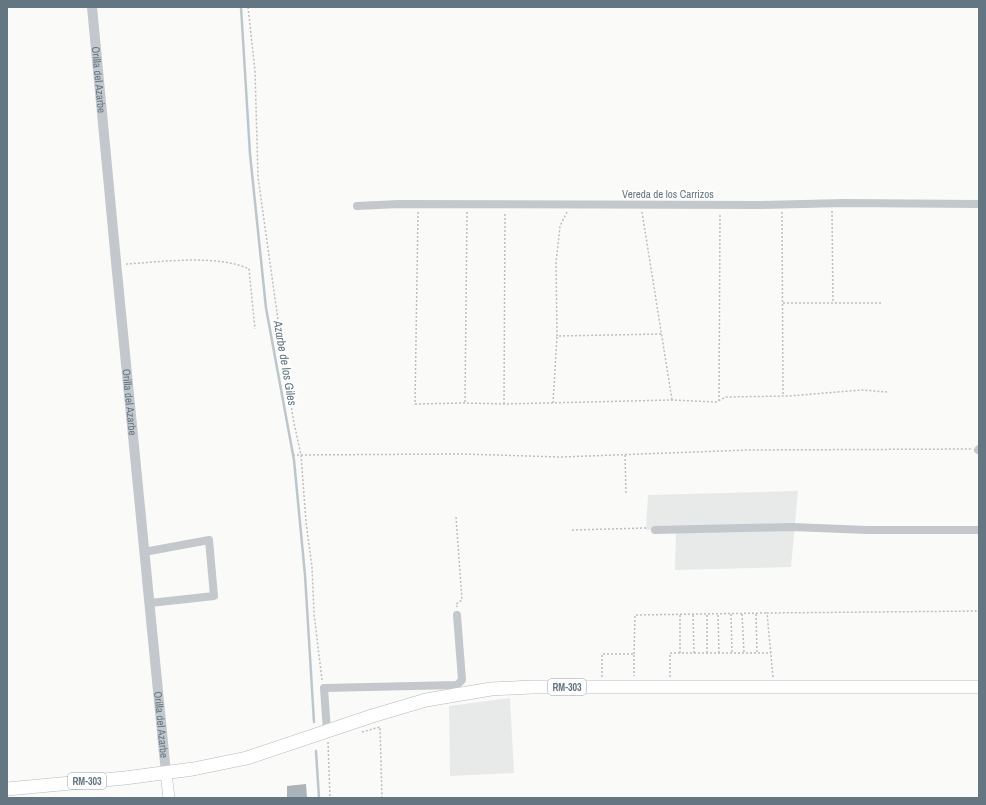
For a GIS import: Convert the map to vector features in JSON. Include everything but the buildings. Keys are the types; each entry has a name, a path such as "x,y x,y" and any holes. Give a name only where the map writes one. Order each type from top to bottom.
{"highway":[{"name":"RM-303","path":"7,789 166,773 247,758 330,738 372,716 426,700 485,690 532,687 979,687"}],"main road":[{"name":"Orilla del Azarbe","path":"166,773 169,798"}],"street":[{"name":"Orilla del Azarbe","path":"92,7 166,773"},
{"name":"Vereda de los Carrizos","path":"357,206 418,204 979,204"},
{"path":"655,530 792,527 867,530 979,530"},
{"path":"144,552 209,540 214,596 150,603"},
{"path":"330,738 324,688 457,685 462,680 457,615"}],"path":[{"path":"248,7 255,72 258,177 282,348 301,455 320,672 324,688"},
{"path":"832,203 833,303"},
{"path":"418,204 415,404 464,402 504,404 672,400 716,402 726,397 783,396 862,390 887,392"},
{"path":"464,402 467,204"},
{"path":"504,404 505,204"},
{"path":"552,403 557,336 556,263 560,226 570,204"},
{"path":"640,205 672,400"},
{"path":"719,401 720,205"},
{"path":"782,205 783,396"},
{"path":"116,265 207,260 239,264 249,269 255,329"},
{"path":"783,303 882,303"},
{"path":"557,336 662,334"},
{"path":"293,455 462,454 561,457 748,450 979,450"},
{"path":"625,454 626,495"},
{"path":"456,517 462,600 456,604 457,615"},
{"path":"572,530 646,528 646,530 655,530"},
{"path":"634,680 635,615 979,611"},
{"path":"718,614 719,653"},
{"path":"731,614 732,653"},
{"path":"742,614 744,653"},
{"path":"756,614 757,653"},
{"path":"767,614 774,686"},
{"path":"680,615 680,653"},
{"path":"693,615 694,653"},
{"path":"707,615 707,653"},
{"path":"669,687 670,653 770,653"},
{"path":"603,679 602,654 634,654"},
{"path":"358,732 380,727 382,798"},
{"path":"330,738 330,798"}],"shaded area":[{"path":"798,491 791,567 675,570 676,532 646,530 648,495"},
{"path":"510,698 514,773 450,776 449,706"}],"waterway":[{"name":"Azarbe de los Giles","path":"241,7 250,154 266,308 294,460 305,575 314,722"},
{"name":"Azarbe de los Giles","path":"316,751 319,798"}]}
